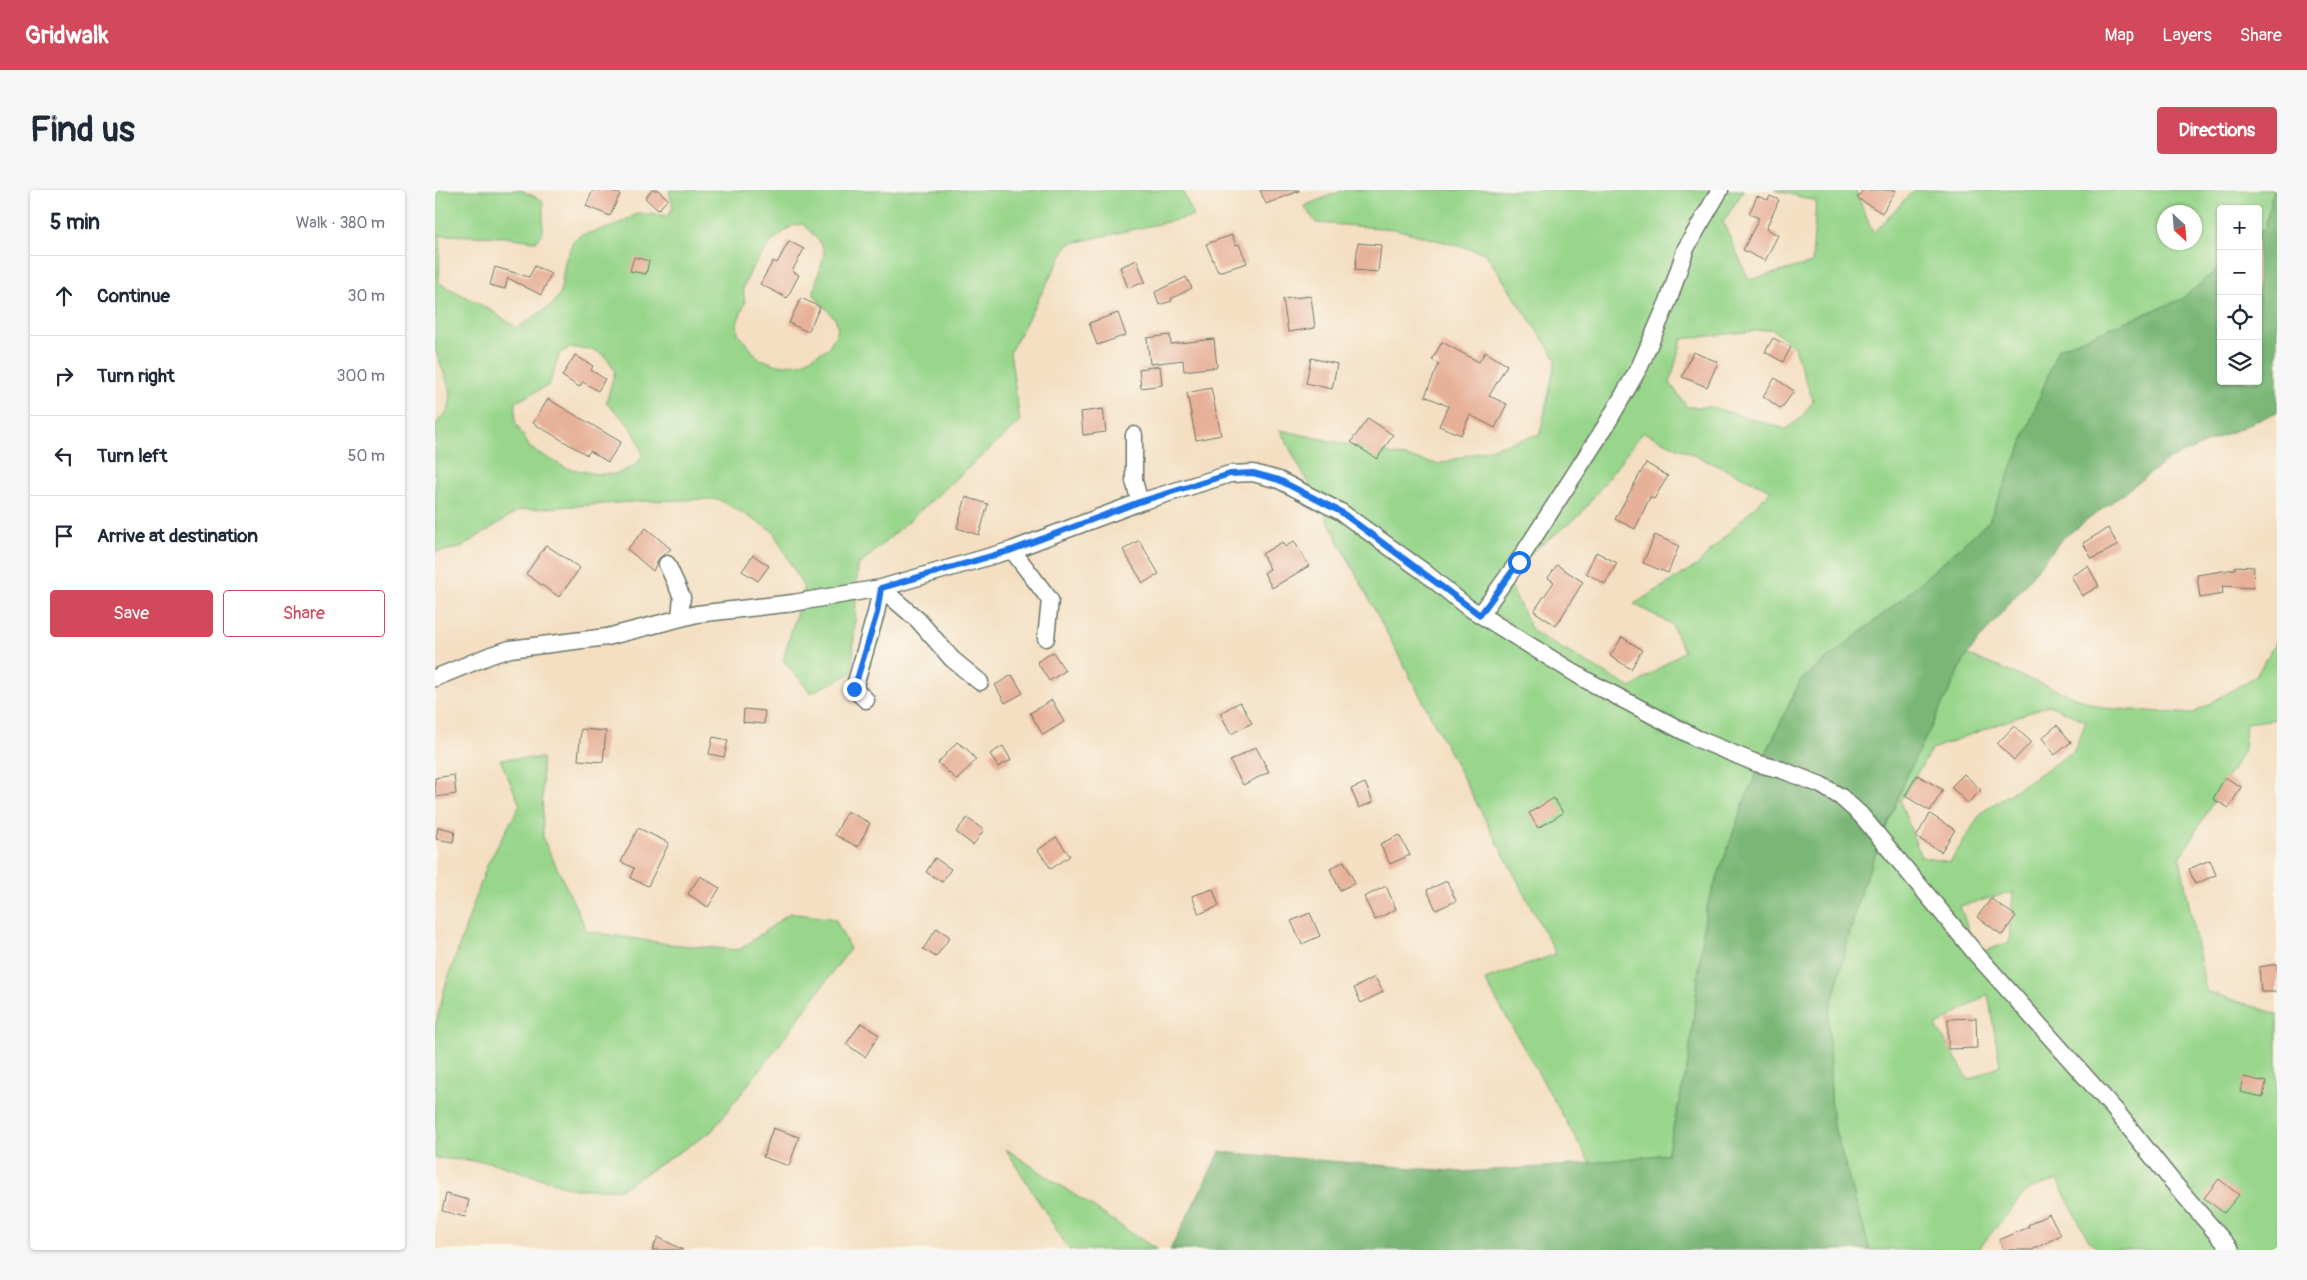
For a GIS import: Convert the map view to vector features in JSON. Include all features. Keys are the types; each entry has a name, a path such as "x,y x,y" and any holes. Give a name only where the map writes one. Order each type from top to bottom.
{"street":[{"path":"1480,615 1519,562 1605,427 1640,366 1669,299 1686,248 1720,190"},
{"path":"1134,435 1133,481 1139,502"},
{"path":"435,678 491,654 510,649 607,637 680,617 820,599 881,588 1012,550 1139,502 1230,474 1266,475 1341,512 1480,615 1586,680 1698,739 1756,763 1782,770 1821,785 1841,798 1861,815 1977,955 2115,1110 2231,1250"},
{"path":"1012,550 1050,600 1046,638"},
{"path":"667,564 682,597 680,617"},
{"path":"881,588 918,620 953,659 979,682"},
{"path":"866,700 854,689 877,613 881,588"}],"green space":[{"path":"435,190 521,190 543,201 543,233 536,241 504,237 440,235 439,283 489,309 517,328 553,304 560,294 565,262 573,241 581,235 612,227 639,213 668,216 673,207 669,190 1182,190 1194,216 1068,244 1010,352 1020,422 858,566 852,673 811,693 783,660 804,588 773,531 718,499 645,501 519,510 460,548 435,552 435,425 449,409 451,392 435,349","holes":["803,224 818,241 824,253 814,295 836,320 838,330 828,348 800,364 778,365 758,358 738,333 737,323 745,303 743,288 753,266 773,240 792,226","570,348 585,348 597,351 606,358 615,371 606,403 633,431 643,455 636,465 617,474 597,474 566,468 530,448 515,422 516,402 549,385 560,353"]},
{"path":"1344,190 1744,190 1723,222 1749,280 1812,263 1816,201 1774,190 1855,190 1873,233 1914,190 2273,190 2265,228 2262,230 2262,205 2217,205 2217,269 2182,299 2058,349 2020,448 1989,521 1902,599 1800,681 1747,794 1706,909 1688,1063 1667,1154 1590,1163 1485,980 1556,954 1280,430 1438,464 1540,434 1556,359 1485,253 1395,229 1316,223 1304,206","holes":["1772,329 1794,347 1813,401 1800,419 1785,429 1711,407 1687,407 1670,383 1682,339","1643,432 1771,490 1696,566 1634,604 1671,624 1684,651 1631,688 1533,632 1510,585 1519,562 1580,515"]},
{"path":"2273,190 2277,190 2277,412 2168,460 2062,539 1967,655 1908,773 1861,890 1828,1018 1832,1120 1870,1250 1170,1250 1220,1152 1462,1172 1573,1165 1667,1154 1688,1063 1706,909 1747,794 1800,681 1902,599 1989,521 2020,448 2058,349 2182,299 2217,269 2217,385 2262,385 2262,230 2265,228"},
{"path":"2277,640 2277,719 2246,723 2244,750 2180,858 2206,991 2277,1014 2277,1250 2100,1250 2089,1241 2057,1180 2027,1190 1980,1247 1980,1250 1870,1250 1832,1120 1828,1018 1861,890 1908,773 1967,655 2103,708 2192,714 2256,676","holes":["2049,705 2086,721 2074,751 1982,812 1950,862 1921,857 1900,801 1932,749","2013,892 2009,942 1977,954 1960,906","1988,994 2000,1065 1969,1080 1936,1026"]},
{"path":"542,758 543,838 587,931 668,944 739,950 790,913 835,919 850,949 776,1049 711,1132 621,1189 574,1189 490,1162 435,1158 435,1027 445,987 487,865 520,805 500,759"},
{"path":"1006,1149 1157,1250 1069,1250"}],"building":[{"path":"593,190 609,190 620,194 610,216 586,206"},
{"path":"652,190 658,190 668,199 658,210 645,198"},
{"path":"1260,190 1299,190 1299,191 1266,204"},
{"path":"1863,190 1896,190 1882,213 1857,198"},
{"path":"1757,196 1768,200 1770,196 1779,200 1766,229 1778,235 1765,261 1743,250 1759,218 1749,214"},
{"path":"1232,235 1236,245 1239,244 1247,263 1218,272 1206,244"},
{"path":"789,241 804,249 792,271 799,275 787,298 760,284 773,261 777,263"},
{"path":"1358,243 1381,245 1378,272 1355,270"},
{"path":"634,257 649,261 646,274 630,271"},
{"path":"1137,260 1145,282 1128,288 1120,267"},
{"path":"535,266 551,274 541,295 508,278 505,289 490,285 495,267 529,277"},
{"path":"1186,277 1192,288 1171,299 1172,301 1159,305 1155,292"},
{"path":"1311,296 1315,328 1288,332 1283,299"},
{"path":"801,298 820,307 808,332 789,323"},
{"path":"1118,313 1126,335 1097,345 1089,323"},
{"path":"1170,335 1171,344 1214,339 1217,367 1184,371 1183,360 1150,364 1147,338"},
{"path":"1773,338 1791,347 1783,362 1765,352"},
{"path":"1442,342 1479,362 1485,352 1507,365 1489,396 1507,404 1495,428 1470,415 1461,435 1439,426 1448,406 1425,396 1439,364 1432,360"},
{"path":"1693,352 1718,362 1707,387 1682,377"},
{"path":"575,355 593,366 591,370 605,379 598,391 583,382 579,387 562,376"},
{"path":"1311,358 1337,364 1332,389 1306,383"},
{"path":"1160,366 1162,385 1141,388 1139,369"},
{"path":"1775,378 1794,391 1781,409 1763,396"},
{"path":"1211,388 1221,435 1196,440 1187,393"},
{"path":"548,399 621,442 608,462 590,451 587,455 533,423"},
{"path":"1103,409 1106,432 1083,435 1081,412"},
{"path":"1368,418 1393,435 1377,459 1351,442"},
{"path":"1646,463 1668,476 1654,499 1650,497 1635,529 1615,519"},
{"path":"966,497 988,504 979,535 957,528"},
{"path":"646,528 671,549 659,558 653,571 627,549"},
{"path":"2108,528 2118,545 2092,559 2083,543"},
{"path":"1655,535 1679,546 1668,573 1643,563"},
{"path":"1139,540 1159,574 1143,583 1123,550"},
{"path":"1294,541 1309,566 1272,588 1264,573 1270,569 1262,554 1282,542 1285,547"},
{"path":"546,545 580,568 559,597 526,574"},
{"path":"1596,552 1617,563 1605,584 1586,573"},
{"path":"753,555 769,566 758,581 742,571"},
{"path":"1557,565 1583,582 1556,626 1534,611 1554,582 1548,578"},
{"path":"2088,566 2099,586 2082,596 2071,576"},
{"path":"2235,566 2254,567 2253,588 2222,586 2223,594 2200,598 2197,575 2235,569"},
{"path":"1622,637 1642,650 1631,669 1610,656"},
{"path":"1053,652 1065,671 1049,681 1037,662"},
{"path":"1012,675 1023,693 1005,703 995,685"},
{"path":"1052,700 1064,722 1043,735 1030,713"},
{"path":"1240,702 1252,723 1231,734 1220,713"},
{"path":"744,709 765,711 764,724 743,722"},
{"path":"2057,725 2071,742 2055,755 2042,738"},
{"path":"2014,726 2031,742 2014,760 1997,744"},
{"path":"581,729 606,731 603,762 578,760"},
{"path":"713,737 728,740 724,757 709,754"},
{"path":"957,742 968,750 976,760 957,780 938,763"},
{"path":"1003,746 1011,760 998,767 990,754"},
{"path":"1256,747 1269,772 1243,785 1230,761"},
{"path":"1964,774 1981,790 1968,803 1951,787"},
{"path":"454,775 456,794 435,797 435,778"},
{"path":"1917,775 1943,790 1930,811 1905,796"},
{"path":"2225,777 2241,787 2229,808 2213,799"},
{"path":"1365,783 1373,802 1359,808 1351,789"},
{"path":"1554,798 1563,813 1538,828 1529,813"},
{"path":"847,811 870,823 858,847 835,835"},
{"path":"1930,814 1955,830 1941,852 1916,837"},
{"path":"967,818 984,830 973,845 956,832"},
{"path":"438,827 455,831 453,842 436,839"},
{"path":"638,828 669,843 648,886 630,878 634,868 621,862"},
{"path":"1399,835 1410,855 1390,864 1380,844"},
{"path":"1056,837 1070,856 1051,869 1038,850"},
{"path":"935,858 951,869 942,882 926,872"},
{"path":"2210,860 2216,875 2195,884 2189,869"},
{"path":"1344,861 1355,883 1340,890 1330,869"},
{"path":"700,876 720,888 708,907 688,894"},
{"path":"1447,881 1456,901 1436,910 1427,890"},
{"path":"1386,886 1396,909 1375,920 1364,897"},
{"path":"1213,889 1219,906 1199,914 1192,896"},
{"path":"1991,899 2016,916 2002,935 1977,917"},
{"path":"1310,913 1320,936 1302,944 1291,921"},
{"path":"937,928 950,937 936,957 923,949"},
{"path":"2277,964 2277,992 2261,992 2259,967"},
{"path":"1375,977 1383,992 1361,1003 1354,988"},
{"path":"1976,1018 1977,1048 1948,1049 1948,1019"},
{"path":"861,1023 879,1035 865,1057 846,1044"},
{"path":"2243,1077 2266,1082 2263,1097 2240,1092"},
{"path":"773,1128 799,1137 789,1166 763,1157"},
{"path":"2219,1179 2239,1195 2224,1213 2204,1198"},
{"path":"446,1194 469,1200 465,1217 442,1211"},
{"path":"2049,1214 2061,1235 2032,1250 2004,1250 1999,1240 2029,1227 2028,1225"},
{"path":"658,1237 683,1250 652,1250"}],"route":[{"path":"854,689 877,613 881,588 1012,550 1139,502 1230,474 1253,473 1266,475 1341,512 1423,570 1466,606 1480,615 1519,562"}]}
